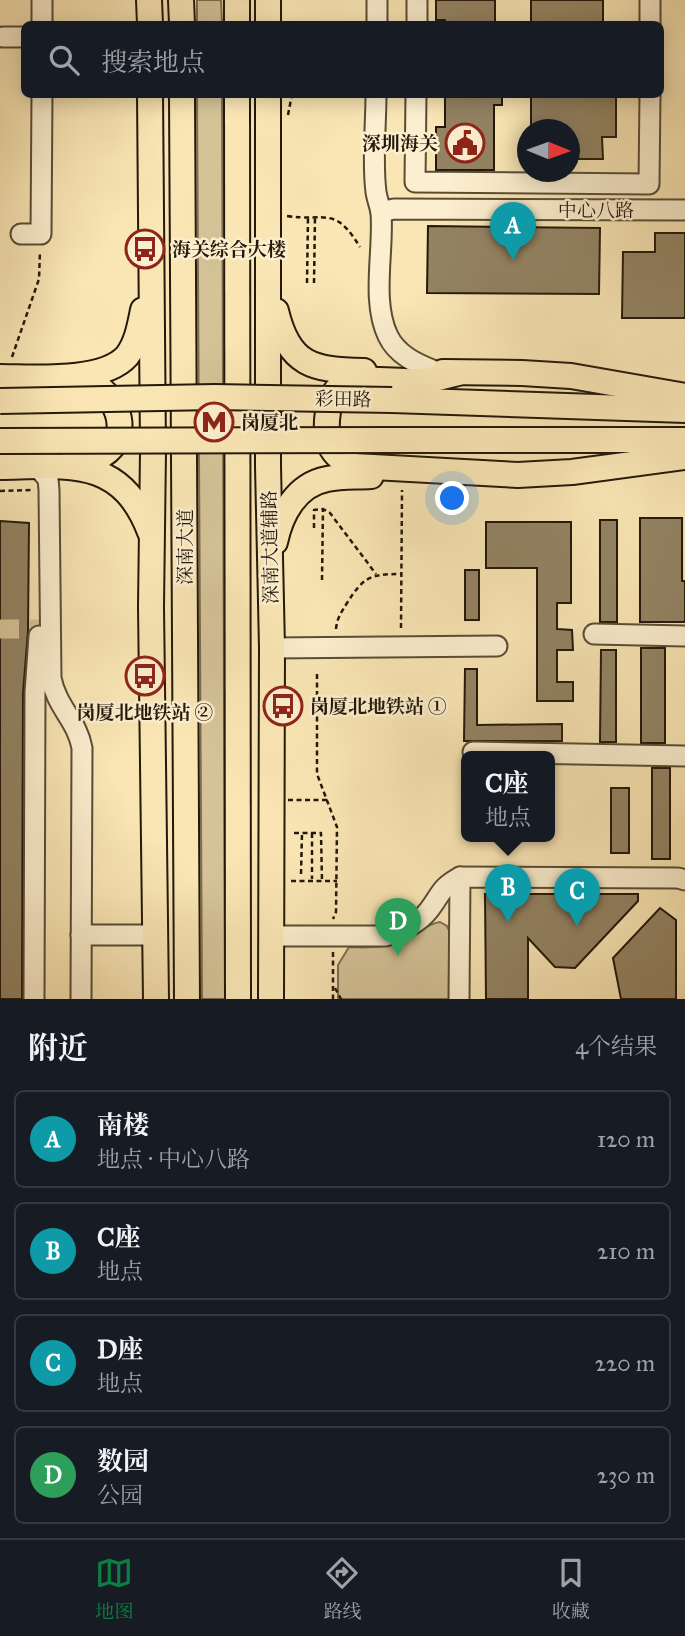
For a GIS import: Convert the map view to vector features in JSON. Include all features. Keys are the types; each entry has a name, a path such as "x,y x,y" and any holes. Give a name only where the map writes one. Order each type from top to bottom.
{"main road":[{"path":"149,0 149,21"},
{"path":"181,0 182,21"},
{"path":"237,0 237,21"},
{"path":"268,0 268,21"},
{"path":"150,98 156,999"},
{"name":"深南大道","path":"182,98 187,999"},
{"path":"237,98 238,999"},
{"name":"深南大道辅路","path":"268,98 268,466 272,648 271,999"},
{"path":"151,185 183,241"},
{"path":"69,376 100,371 127,355 139,331 151,271"},
{"path":"269,278 283,337 308,363 321,369 571,376 685,396"},
{"path":"6,367 69,376 97,386 107,393 116,406 120,420 119,435 111,447 98,457 48,466"},
{"path":"446,372 422,381 343,384 335,392 328,415 330,446 342,460 355,466 518,475 572,472 685,457"},
{"name":"彩田路","path":"0,401 215,397 685,410"},
{"path":"0,441 685,440"},
{"path":"153,451 186,586"},
{"path":"0,467 48,466 86,469 112,478 132,496 152,536"},
{"path":"238,567 255,497 268,466"},
{"path":"270,585 277,532 284,513 299,492 326,479 430,471"},
{"path":"155,865 169,789 187,726"},
{"path":"238,741 271,859"}],"street":[{"path":"42,0 42,21"},
{"path":"377,0 377,21"},
{"path":"417,0 417,21"},
{"path":"650,0 650,21"},
{"path":"3,37 21,37"},
{"path":"21,234 41,234 42,98"},
{"path":"376,98 376,191 381,212 379,281 387,335 406,357 446,372"},
{"path":"416,98 415,182 649,184 650,98"},
{"name":"中心八路","path":"381,212 394,209 685,210"},
{"path":"48,466 51,678 60,706 80,736 82,748 81,999"},
{"path":"34,999 35,693 40,629"},
{"path":"594,634 685,636"},
{"path":"272,648 497,646"},
{"path":"555,753 685,755"},
{"path":"459,999 460,877"},
{"path":"271,936 386,936 402,931 429,910 445,885 460,877 685,880"},
{"path":"81,935 156,935"}],"path":[{"path":"307,216 307,282"},
{"path":"314,284 315,216"},
{"path":"288,217 330,216 341,222 360,247"},
{"path":"6,367 39,279 41,234"},
{"path":"401,628 402,490"},
{"path":"314,528 314,510 323,509 330,513 346,530 376,574"},
{"path":"322,580 323,509"},
{"path":"336,629 337,619 361,582 376,574 401,574"},
{"path":"317,674 317,774 337,827 337,912 332,920"},
{"path":"285,800 327,800"},
{"path":"294,833 321,833 322,881"},
{"path":"301,874 302,833"},
{"path":"312,834 312,881"},
{"path":"282,880 337,881"},
{"path":"333,949 333,999"},
{"path":"333,986 341,999"}],"shaded area":[{"path":"197,0 221,0 222,21 197,21"},
{"path":"197,98 222,98 225,999 202,999"},
{"path":"440,922 447,926 451,935 452,999 338,999 338,965 349,947 391,945"}],"building":[{"path":"436,0 495,0 495,21 436,20"},
{"path":"531,0 603,0 603,21 531,21"},
{"name":"深圳海关","path":"445,98 502,98 502,105 494,105 494,170 436,170 436,127 445,127"},
{"path":"531,98 616,98 616,137 602,137 603,159 580,159 580,119 531,119"},
{"path":"428,226 600,228 599,294 427,293"},
{"path":"655,233 685,233 685,318 622,318 623,252 655,252"},
{"path":"640,518 682,518 685,622 640,622"},
{"path":"600,520 617,520 617,622 600,622"},
{"path":"0,521 29,523 28,631 23,693 22,999 0,999"},
{"path":"486,522 571,522 571,603 557,603 557,629 572,630 573,650 557,650 557,682 573,682 573,701 537,701 537,568 486,568"},
{"path":"465,570 479,570 479,620 465,620"},
{"path":"641,648 665,648 665,743 641,743"},
{"path":"601,650 616,650 616,742 600,742"},
{"path":"465,669 477,669 477,725 562,724 562,741 464,741"},
{"path":"652,768 670,768 670,859 652,859"},
{"path":"611,788 629,788 629,853 611,853"},
{"path":"485,894 638,894 638,901 575,968 555,967 528,938 528,999 486,999"},
{"path":"660,908 676,920 676,999 621,999 613,958"}],"tunnel":[{"path":"0,629 40,629"}],"place":[{"name":"深圳海关","path":"465,143"},
{"name":"海关综合大楼","path":"145,249"},
{"name":"南楼","path":"513,260"},
{"name":"岗厦北","path":"214,422"},
{"name":"岗厦北地铁站 ②","path":"145,676"},
{"name":"岗厦北地铁站 ①","path":"283,706"},
{"name":"C座","path":"508,922"},
{"name":"D座","path":"577,926"},
{"name":"数园","path":"398,956"}]}
